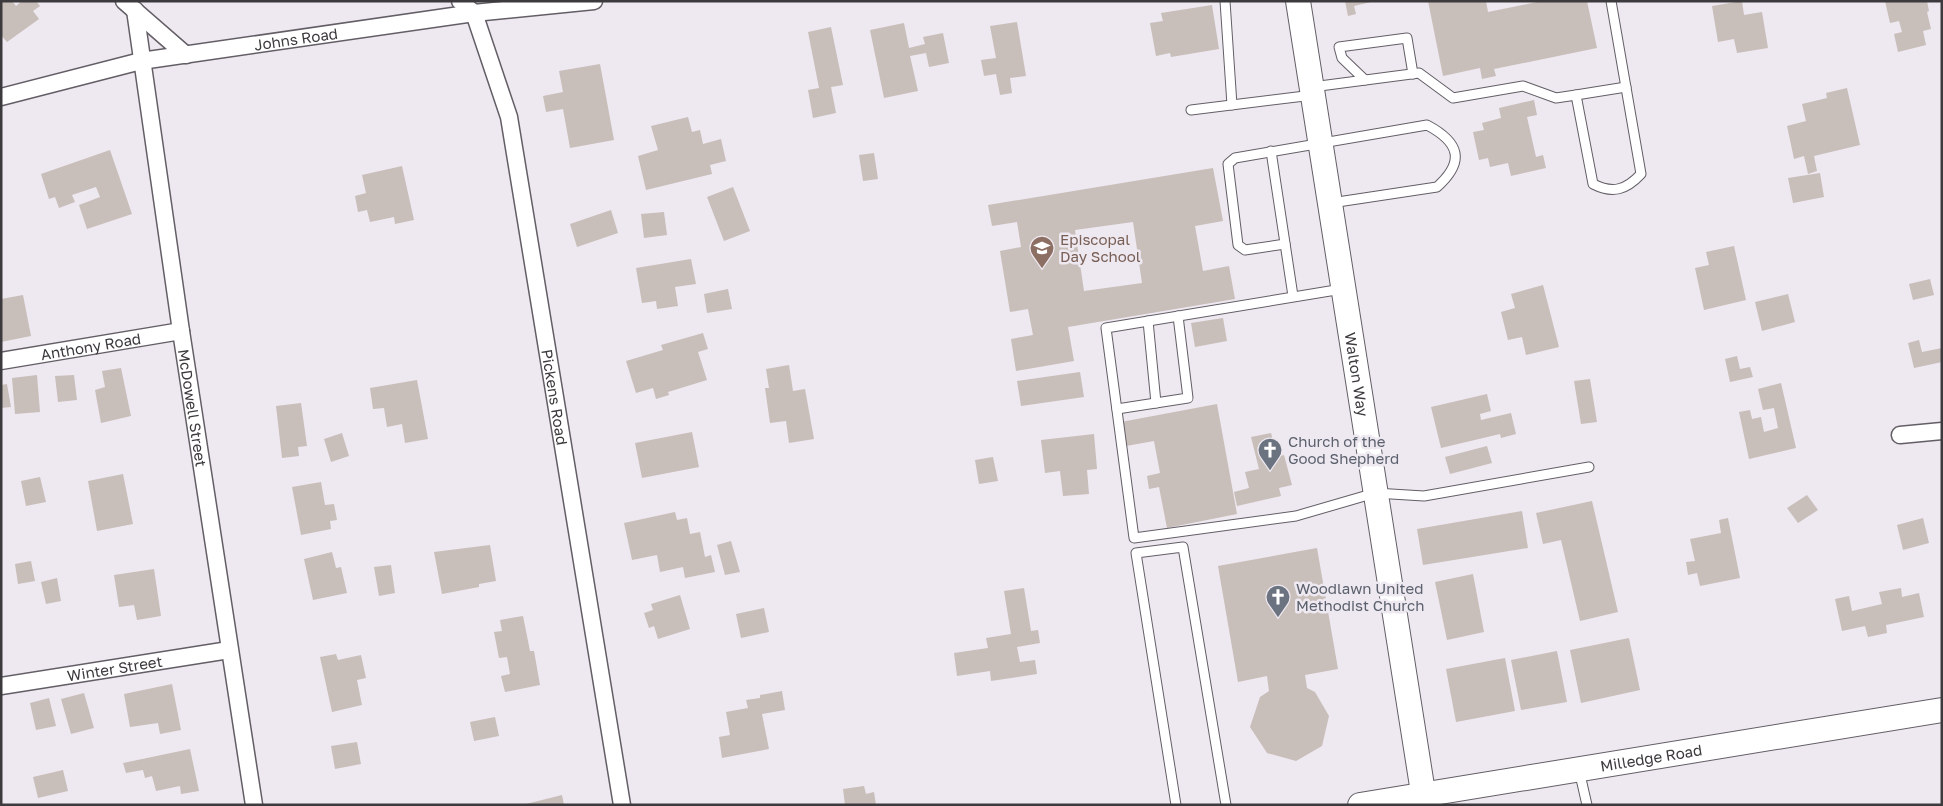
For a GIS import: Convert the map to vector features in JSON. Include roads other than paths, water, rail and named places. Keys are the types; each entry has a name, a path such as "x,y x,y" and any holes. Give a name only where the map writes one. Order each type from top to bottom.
{"main road":[{"name":"Walton Way","path":"1298,1 1424,800"},
{"name":"Milledge Road","path":"1360,805 1424,800 1579,770 1942,710"}],"street":[{"path":"460,1 474,13"},
{"name":"Johns Road","path":"1,97 141,61 474,13 594,1"},
{"name":"McDowell Street","path":"129,6 186,55"},
{"name":"McDowell Street","path":"129,6 141,61 254,805"},
{"name":"Pickens Road","path":"474,13 509,118 622,805"},
{"name":"Anthony Road","path":"1,361 181,330"},
{"path":"1900,435 1942,431"},
{"name":"Winter Street","path":"1,686 229,650"}],"lane":[{"path":"1226,1 1232,105"},
{"path":"1576,95 1593,184 1606,190 1630,186 1641,174 1611,1"},
{"path":"1365,80 1342,58 1339,47 1407,38 1413,74"},
{"path":"1191,110 1232,105 1365,80 1419,73 1453,98 1522,86 1556,98 1626,87"},
{"path":"1285,244 1245,250 1238,245 1228,164 1235,158 1426,125 1444,134 1453,148 1455,162 1448,177 1437,187 1331,203"},
{"path":"1271,152 1293,296"},
{"path":"1176,805 1136,553 1106,328 1344,288"},
{"path":"1117,409 1188,398 1178,316"},
{"path":"1148,321 1156,403"},
{"path":"1134,538 1296,516 1375,493 1424,496 1589,467"},
{"path":"1136,553 1183,547 1226,805"},
{"path":"1579,770 1587,805"}],"place":[{"name":"Episcopal Day School","path":"1042,269"},
{"name":"Church of the Good Shepherd","path":"1270,471"},
{"name":"Woodlawn United Methodist Church","path":"1278,618"}]}
